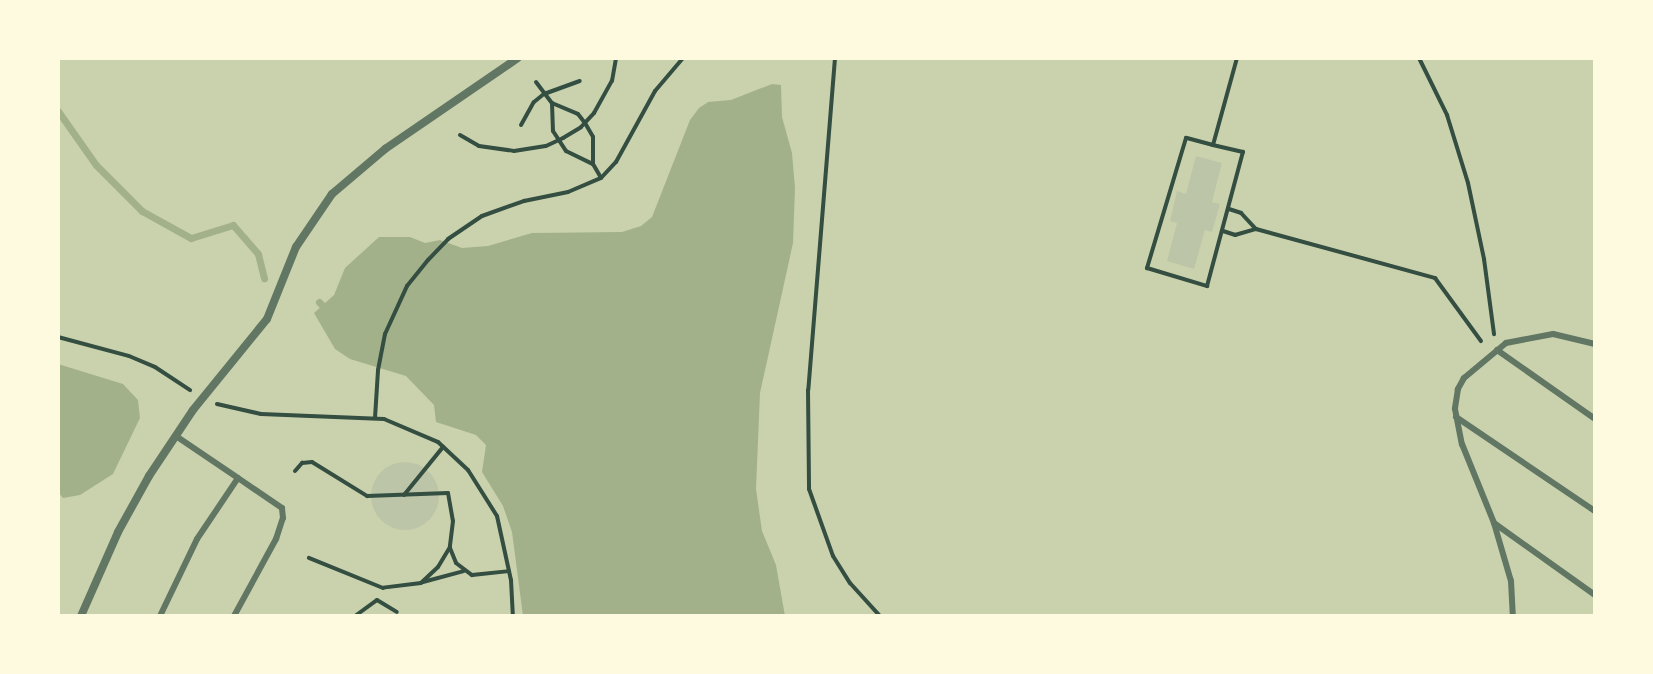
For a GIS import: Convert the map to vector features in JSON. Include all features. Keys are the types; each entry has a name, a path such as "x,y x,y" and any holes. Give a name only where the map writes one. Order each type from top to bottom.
{"street":[{"path":"81,616 125,518 176,436 267,319 296,247 332,194 385,149 518,58"}],"lane":[{"path":"1513,616 1511,581 1494,523 1462,444 1455,400 1464,378 1497,350 1520,339 1553,334 1595,344"},
{"path":"1497,350 1595,419"},
{"path":"1456,417 1595,511"},
{"path":"176,436 282,508 283,518 276,539 234,616"},
{"path":"160,616 197,539 238,478"},
{"path":"1494,523 1595,595"}],"path":[{"path":"460,135 479,146 502,151 525,151 560,140 585,123 612,81 616,58"},
{"path":"375,418 385,334 402,294 428,260 472,222 501,208 568,192 601,178 616,162 655,91 683,58"},
{"path":"835,58 808,390 809,489 833,556 850,583 880,616"},
{"path":"1213,145 1237,58"},
{"path":"1419,58 1447,115 1468,183 1484,259 1494,334"},
{"path":"521,125 534,102 544,94 580,81"},
{"path":"536,82 552,103 578,114 585,123 593,137 593,164 601,178"},
{"path":"552,103 553,131 566,151 593,164"},
{"path":"1186,138 1213,145 1243,152 1207,286 1147,268 1186,138"},
{"path":"1229,209 1241,213 1256,229"},
{"path":"1223,231 1235,235 1256,229 1435,278 1481,341"},
{"path":"58,337 129,356 155,367 192,391"},
{"path":"217,404 261,414 375,418 411,428 443,446 468,470 492,506 502,529 513,616"},
{"path":"404,495 443,446"},
{"path":"295,471 302,463 312,462 367,496 448,493 453,521 450,547 438,567 421,583"},
{"path":"450,547 456,563 472,575 509,571"},
{"path":"309,558 385,588 421,583 464,571"},
{"path":"383,601 385,588"},
{"path":"355,616 371,602 383,601 397,612"}],"shaded area":[{"path":"58,58 1595,58 1595,616 58,616"},
{"path":"772,84 781,85 782,117 792,153 795,188 793,243 760,393 756,489 762,531 776,565 785,616 523,616 512,532 503,506 482,472 486,445 476,435 436,422 434,405 406,376 350,359 335,349 314,313 334,295 345,268 379,237 410,237 425,243 440,240 462,248 488,246 532,233 622,232 641,226 652,217 690,120 699,108 708,102 731,100"},
{"path":"58,364 123,384 138,400 140,418 113,474 80,495 63,498 58,492"}],"building":[{"path":"1196,156 1222,163 1212,202 1220,204 1212,232 1205,230 1194,269 1167,261 1177,223 1170,221 1177,191 1186,194"},
{"path":"405,462 429,472 439,496 429,520 405,530 381,520 371,496 381,472"}],"waterway":[{"path":"58,111 96,165 142,211 191,238 233,225 258,254 264,278"},
{"path":"319,302 323,306"}]}
